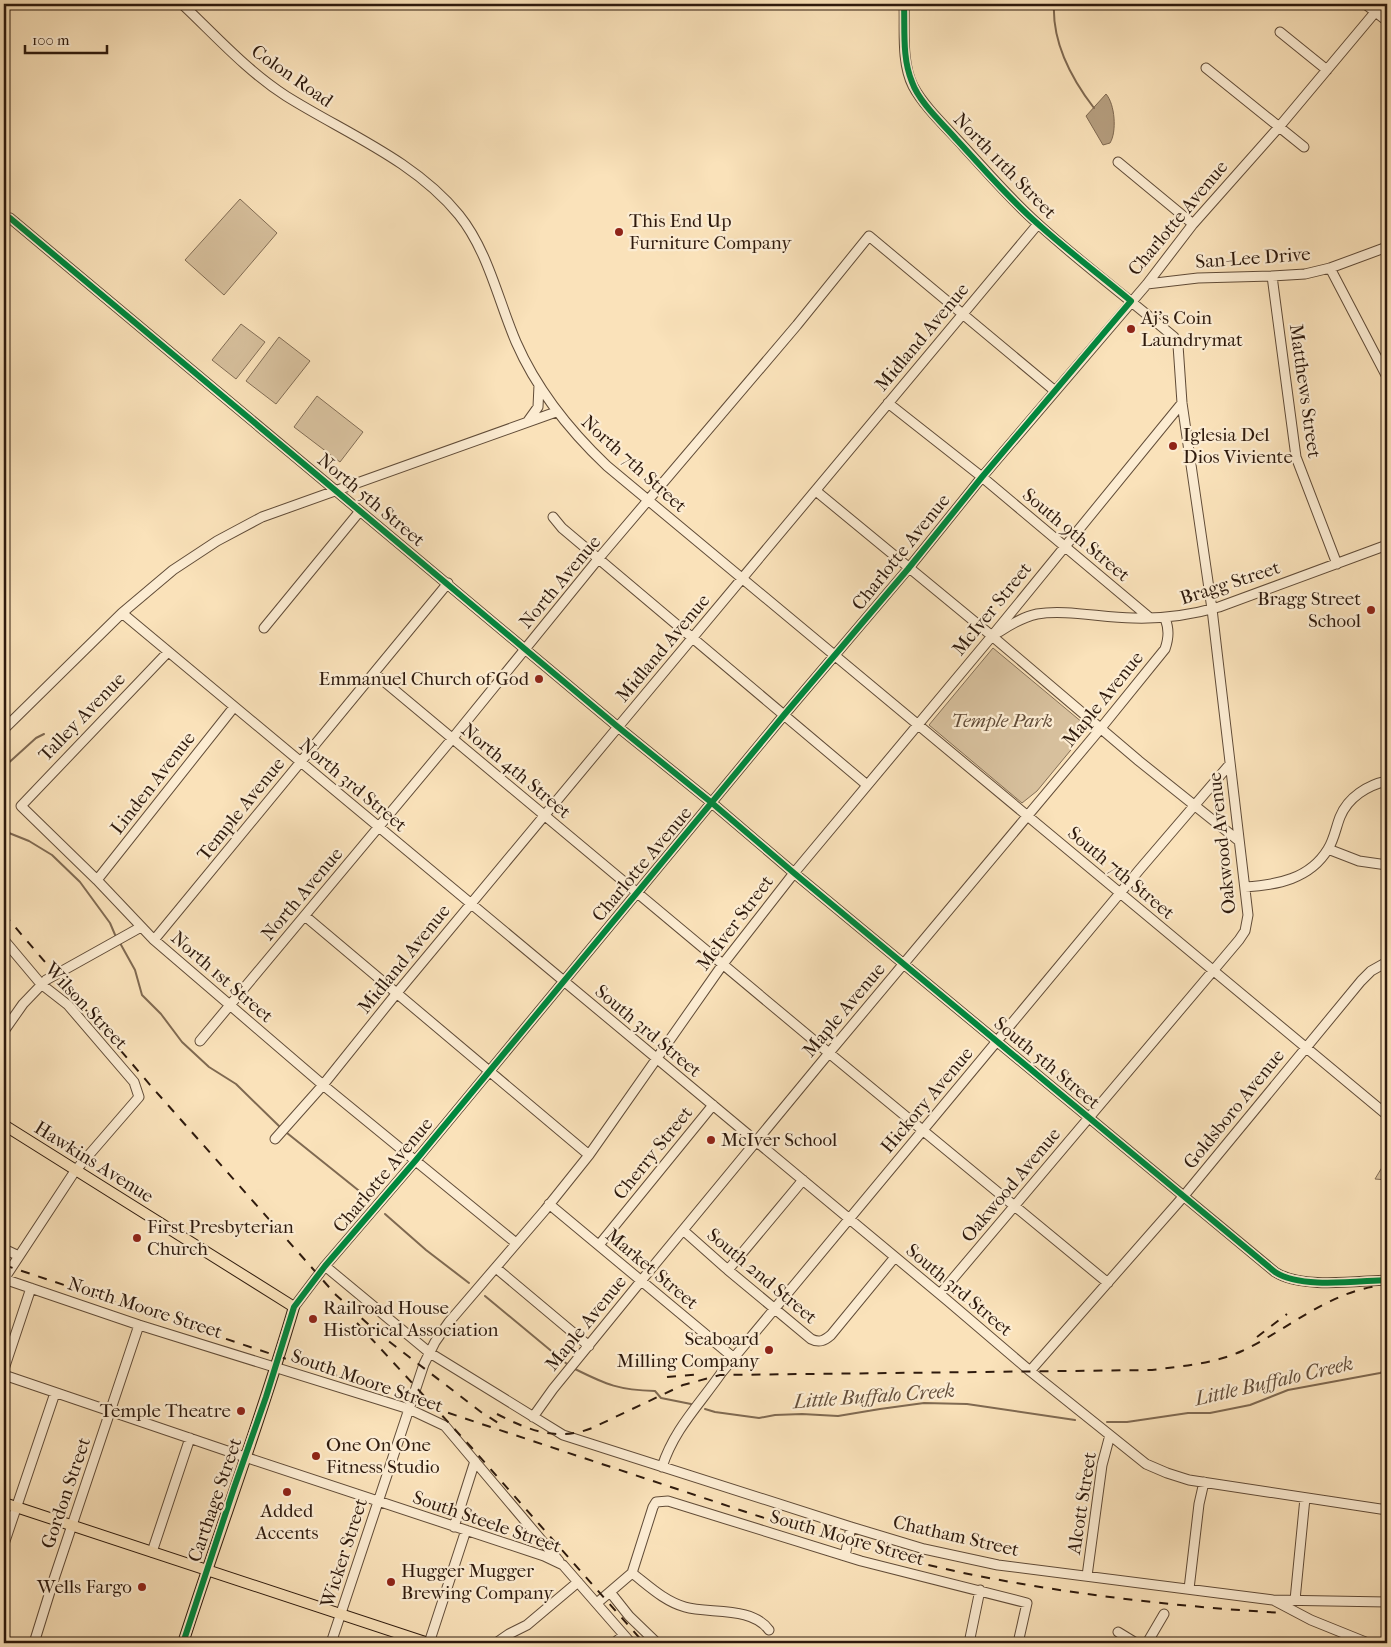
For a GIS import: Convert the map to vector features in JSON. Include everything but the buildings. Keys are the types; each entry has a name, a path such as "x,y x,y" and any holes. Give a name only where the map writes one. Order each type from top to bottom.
{"main road":[{"name":"Hawkins Avenue","path":"4,1125 294,1307"},
{"name":"Charlotte Avenue","path":"276,1367 294,1307"},
{"name":"Carthage Street","path":"183,1643 276,1367"},
{"path":"4,1503 428,1643"}],"street":[{"name":"Colon Road","path":"182,4 259,78 343,130"},
{"name":"North 11th Street","path":"904,4 905,53 908,72 918,94 941,122 1038,224 1131,301"},
{"path":"1366,4 1387,21"},
{"name":"Charlotte Avenue","path":"294,1307 325,1266 416,1160 563,981 908,569 982,477 1147,284 1193,224 1279,127 1382,4"},
{"path":"1280,32 1327,70"},
{"path":"1206,68 1304,147"},
{"name":"North 7th Street","path":"343,130 389,156 418,176 460,216 479,248 516,342 539,385 556,412 592,452 648,502 834,656"},
{"path":"1118,162 1193,224"},
{"name":"North 5th Street","path":"10,218 618,727 712,803"},
{"name":"Midland Avenue","path":"275,1139 323,1085 470,904 1038,224"},
{"name":"North Avenue","path":"200,1041 452,739 598,558 648,502 870,236 963,313"},
{"name":"San-Lee Drive","path":"1147,284 1198,278 1305,274 1330,268 1387,247"},
{"path":"1330,268 1387,377"},
{"name":"Matthews Street","path":"1272,276 1296,457 1338,564"},
{"name":"Oakwood Avenue","path":"940,1294 1245,931 1248,914 1245,887 1212,609 1182,403 1178,345 1174,337 1131,301"},
{"path":"963,313 1055,391"},
{"path":"526,423 538,407 539,385"},
{"name":"South 9th Street","path":"888,403 982,477 1150,618"},
{"name":"McIver Street","path":"416,1387 430,1353 449,1322 496,1268 589,1154 723,964 794,873 992,636 1182,403"},
{"path":"4,729 122,613 173,570 217,541 262,517 556,412"},
{"path":"816,491 1239,841"},
{"path":"264,628 360,510"},
{"path":"553,517 562,528 867,785"},
{"name":"Bragg Street","path":"992,636 1015,622 1038,614 1150,618 1183,616 1212,609 1387,546"},
{"name":"Temple Avenue","path":"154,940 448,583"},
{"name":"North 3rd Street","path":"122,613 563,981"},
{"name":"Maple Avenue","path":"535,1418 553,1389 641,1281 1165,649 1168,629 1165,618"},
{"name":"Talley Avenue","path":"21,806 168,652"},
{"name":"South 7th Street","path":"834,656 1387,1115"},
{"name":"North 4th Street","path":"374,673 1108,1283"},
{"name":"Linden Avenue","path":"97,880 234,707"},
{"name":"Hickory Avenue","path":"662,1467 668,1450 685,1419 734,1358 1194,804 1230,764"},
{"path":"1245,887 1267,886 1297,877 1308,870 1328,849 1342,813 1350,802 1364,789 1387,781"},
{"name":"South 5th Street","path":"712,803 1088,1118 1283,1278 1309,1282 1387,1280"},
{"name":"North 1st Street","path":"21,806 97,880 154,940 323,1085 516,1243"},
{"path":"1328,849 1359,861 1387,865"},
{"path":"304,916 589,1154"},
{"path":"4,1031 23,1004 41,984 141,927"},
{"name":"Wilson Street","path":"4,940 41,984 68,1005 90,1033 99,1041 134,1082 139,1098 75,1171"},
{"name":"Goldsboro Avenue","path":"1030,1371 1184,1197 1360,981 1371,971 1387,962"},
{"name":"South 3rd Street","path":"563,981 1030,1371 1141,1460 1156,1469 1180,1478 1387,1510"},
{"name":"Cherry Street","path":"599,1245 713,1106"},
{"path":"4,1279 75,1171"},
{"path":"728,1270 803,1180"},
{"name":"Market Street","path":"549,1204 734,1358"},
{"name":"South 2nd Street","path":"684,1230 728,1270 810,1338 822,1341 831,1335 895,1257"},
{"path":"4,1249 19,1256"},
{"name":"Chatham Street","path":"325,1266 430,1353 553,1430 576,1440 851,1527 924,1548 998,1565 1273,1600 1387,1602"},
{"path":"496,1268 589,1346"},
{"name":"North Moore Street","path":"4,1279 139,1325 276,1367"},
{"path":"4,1369 31,1288"},
{"name":"Gordon Street","path":"34,1643 139,1325"},
{"name":"South Moore Street","path":"276,1367 409,1409 445,1426 563,1565"},
{"name":"South Steele Street","path":"4,1375 544,1556 563,1565 631,1643"},
{"name":"Wicker Street","path":"331,1643 416,1387"},
{"path":"4,1544 55,1393"},
{"name":"Alcott Street","path":"1087,1576 1102,1465 1110,1435"},
{"path":"152,1552 190,1438"},
{"path":"454,1527 475,1461"},
{"path":"1189,1589 1199,1504 1204,1482"},
{"path":"1295,1600 1305,1498"},
{"name":"South Moore Street","path":"632,1573 653,1507 659,1502 668,1501 845,1556 1027,1603 1018,1643"},
{"path":"845,1556 851,1527"},
{"path":"428,1643 466,1530"},
{"path":"597,1603 632,1573 662,1597 687,1608 730,1611 757,1620 765,1624 769,1630"},
{"path":"496,1643 527,1625 578,1582"},
{"path":"970,1643 980,1590"},
{"path":"610,1592 629,1616 657,1643"},
{"path":"1273,1600 1311,1620 1368,1643"},
{"path":"1147,1643 1164,1614"},
{"path":"1118,1632 1136,1643"},
{"path":"614,1643 624,1635"}],"green space":[{"path":"240,199 277,233 224,295 185,260"},
{"path":"241,324 265,342 236,379 212,360"},
{"path":"279,337 310,361 276,404 246,381"},
{"path":"317,396 363,432 340,462 294,427"},
{"name":"Temple Park","path":"993,648 1089,728 1037,791 1022,803 929,725"},
{"path":"1387,1159 1387,1180 1375,1179"}],"shaded area":[{"path":"1106,94 1113,111 1114,132 1110,143 1103,145 1086,116"}],"waterway":[{"path":"1054,4 1054,18 1060,46 1078,85 1094,108"},
{"path":"4,767 36,738 44,734"},
{"name":"Little Buffalo Creek","path":"4,831 29,841 52,855 80,882 110,923 116,937"},
{"name":"Little Buffalo Creek","path":"120,943 135,970 142,995 161,1014 182,1042 209,1067 236,1084 279,1126"},
{"name":"Little Buffalo Creek","path":"287,1133 368,1198"},
{"name":"Little Buffalo Creek","path":"385,1214 426,1250 469,1283"},
{"name":"Little Buffalo Creek","path":"485,1296 567,1364"},
{"name":"Little Buffalo Creek","path":"575,1369 614,1386 655,1391 661,1398 691,1404"},
{"name":"Little Buffalo Creek","path":"1107,1422 1127,1422 1188,1413 1210,1413 1250,1405 1288,1390 1380,1373 1387,1370"},
{"name":"Little Buffalo Creek","path":"705,1409 759,1418 775,1415 802,1414 838,1416 924,1403 967,1404 1075,1420"}],"railway":[{"path":"4,914 151,1086 336,1295 378,1333 481,1412 503,1426"},
{"path":"4,1265 750,1513 877,1552 973,1575 1050,1589 1167,1604 1284,1613"},
{"path":"497,1414 531,1429 555,1434 567,1434 592,1428 683,1385 720,1375 1152,1370 1186,1366 1209,1362 1242,1351 1329,1302 1367,1288 1387,1285"},
{"path":"1257,1337 1287,1314"},
{"path":"357,1323 472,1448 644,1643"},
{"path":"667,1377 702,1374"}],"cycle path":[{"path":"183,1643 266,1397 294,1307 325,1266 416,1160 784,715 908,569 982,477 1131,301 1027,214 925,105 915,90 909,73 905,44 904,4"},
{"path":"10,218 618,727 712,803 1275,1272 1299,1281 1329,1283 1387,1280"}],"place":[{"name":"This End Up Furniture Company","path":"619,232"},
{"name":"Aj's Coin Laundrymat","path":"1131,329"},
{"name":"Iglesia Del Dios Viviente","path":"1173,446"},
{"name":"Bragg Street School","path":"1371,610"},
{"name":"Emmanuel Church of God","path":"539,679"},
{"name":"McIver School","path":"711,1140"},
{"name":"First Presbyterian Church","path":"137,1238"},
{"name":"Railroad House Historical Association","path":"313,1319"},
{"name":"Seaboard Milling Company","path":"769,1350"},
{"name":"Temple Theatre","path":"241,1411"},
{"name":"One On One Fitness Studio","path":"316,1456"},
{"name":"Added Accents","path":"287,1492"},
{"name":"Hugger Mugger Brewing Company","path":"391,1582"},
{"name":"Wells Fargo","path":"142,1587"}]}
